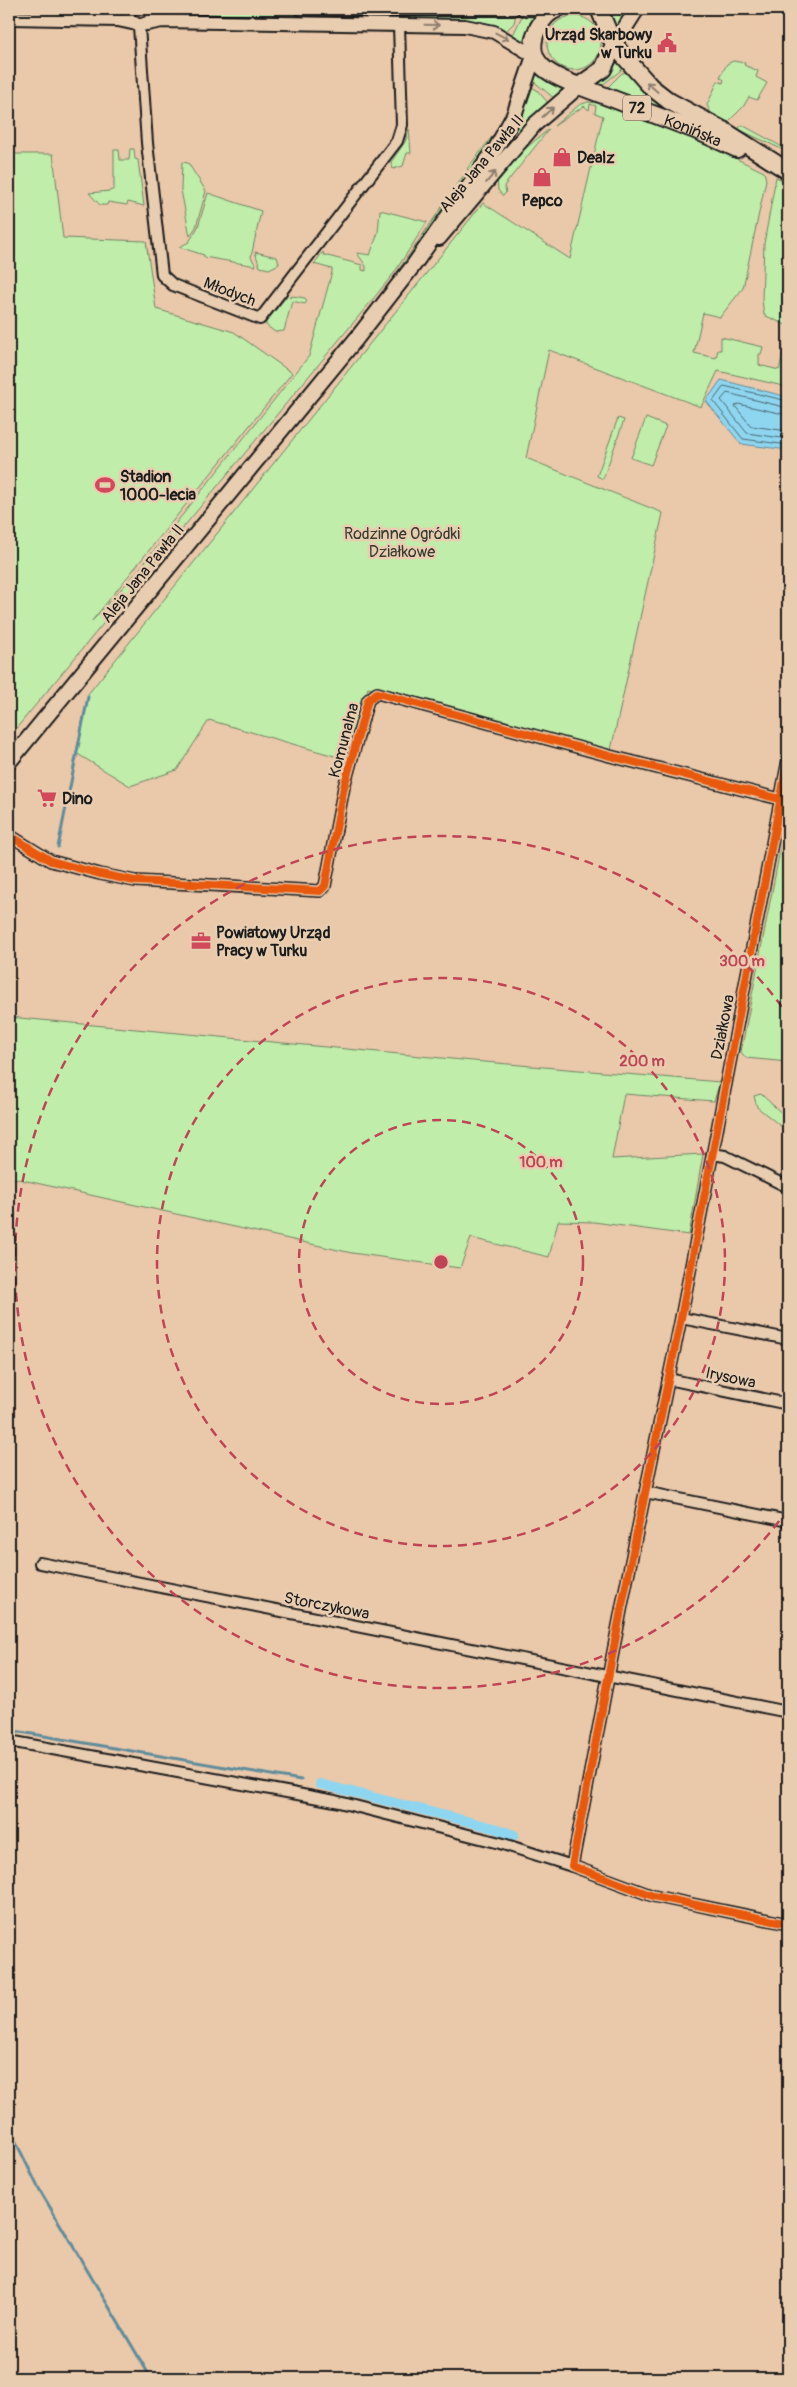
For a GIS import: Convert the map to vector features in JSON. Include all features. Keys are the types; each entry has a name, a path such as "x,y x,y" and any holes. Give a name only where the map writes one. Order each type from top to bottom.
{"main road":[{"path":"534,56 537,30 554,9"},
{"name":"72","path":"599,9 614,45"},
{"path":"579,86 603,69 610,58 614,45 637,9"},
{"name":"Konińska","path":"614,45 651,87 693,122"},
{"name":"72","path":"534,56 543,68 554,76 579,86"},
{"name":"Aleja Jana Pawła II","path":"9,762 357,338 413,266 506,130 534,56"},
{"name":"Konińska","path":"579,86 623,103 723,130 783,168"},
{"name":"Aleja Jana Pawła II","path":"413,266 476,203 534,125 579,86"}],"street":[{"path":"128,9 128,16 140,24"},
{"path":"140,24 152,18 152,9"},
{"path":"300,9 513,9"},
{"path":"308,22 309,9"},
{"path":"523,9 554,9"},
{"path":"9,18 118,20 140,24 162,21 465,26 484,28 507,38 534,56"},
{"name":"Młodych","path":"140,24 147,143 162,275 173,285 260,319 397,140 402,125 399,25"},
{"name":"Komunalna","path":"9,834 52,861 135,881 320,891 325,886 344,787 368,700 372,694 377,693 610,756 780,799"},
{"name":"Działkowa","path":"572,1866 608,1676 681,1318 788,760"},
{"path":"712,1154 726,1156 788,1187"},
{"path":"681,1318 788,1339"},
{"name":"Irysowa","path":"668,1379 788,1404"},
{"path":"645,1492 788,1521"},
{"name":"Storczykowa","path":"40,1563 788,1712"},
{"path":"9,1741 335,1801 492,1841 572,1866 653,1896 788,1924"}],"green space":[{"path":"9,9 115,9 115,17 9,15"},
{"path":"190,9 297,11 301,14 300,17 190,17"},
{"path":"608,9 630,9 616,29"},
{"path":"516,14 514,23 506,31 482,22 323,19 321,15"},
{"path":"523,14 537,15 531,25 527,45 513,35"},
{"path":"574,16 584,18 593,24 599,33 601,43 599,53 593,62 584,68 574,70 564,68 555,62 549,53 547,43 549,33 555,24 564,18"},
{"path":"617,56 625,67 601,86 596,82"},
{"path":"733,61 745,63 744,65 758,71 756,77 767,83 757,100 749,97 743,107 727,123 712,115 707,105 718,81 723,83 724,80 720,77 727,64"},
{"path":"535,68 568,88 555,99 532,80"},
{"path":"629,72 674,112 607,88 622,73"},
{"path":"529,86 537,90 549,104 519,133 514,130"},
{"name":"Rodzinne Ogródki Działkowe","path":"588,102 597,103 697,140 764,172 766,180 743,288 720,317 703,313 694,353 716,358 718,350 721,350 721,337 763,347 761,354 759,354 759,365 779,370 788,333 788,387 718,371 701,407 549,350 526,458 663,513 611,750 368,688 345,759 209,720 177,770 130,786 76,753 88,694 483,203 570,259 603,116 595,113 596,106 590,104 589,110 584,106 554,126 579,105"},
{"path":"505,125 472,172 467,169 491,138"},
{"path":"742,125 788,150 788,152 738,129"},
{"path":"409,129 411,153 407,153 403,166 393,169 391,162 405,142"},
{"path":"549,129 504,186 506,192 503,196 498,190 497,177 513,159"},
{"path":"130,149 134,149 135,159 138,160 144,206 128,202 127,205 108,202 107,205 100,205 89,193 114,189 114,150 119,150 120,160 129,160"},
{"name":"Stadion 1000-lecia","path":"9,154 53,154 63,238 146,241 156,309 234,332 292,373 92,621 137,572 309,356 332,272 332,269 314,264 323,252 324,255 362,265 362,270 366,271 366,266 357,253 370,255 378,233 380,210 427,222 394,273 373,299 9,737"},
{"path":"182,162 188,163 206,191 196,227 190,236 181,190"},
{"path":"464,175 468,178 400,274 397,272"},
{"path":"776,177 788,183 788,326 764,315 762,300 764,244"},
{"path":"208,193 261,211 251,257 256,266 204,257 204,255 179,247 189,242 198,227"},
{"path":"255,252 277,257 279,264 269,269 260,267"},
{"path":"287,296 291,298 292,296 305,298 307,301 305,304 292,301 284,331 275,332 266,325 266,322"},
{"path":"618,418 624,420 603,479 597,476"},
{"path":"646,418 666,426 651,465 631,458"},
{"path":"788,809 788,1062 746,1058 741,1052"},
{"path":"9,1017 473,1061 720,1082 714,1101 624,1094 612,1159 703,1154 689,1235 594,1222 558,1221 549,1257 471,1238 460,1268 352,1253 9,1177"},
{"path":"761,1094 788,1119 788,1132 757,1107 754,1096"}],"water":[{"path":"721,380 788,397 788,450 741,444 706,401"}],"waterway":[{"path":"58,847 88,697"},
{"path":"9,1730 301,1780"},
{"path":"320,1784 494,1828 514,1835"},
{"path":"9,2128 38,2187 151,2378"}],"cycle path":[{"path":"9,835 51,861 135,881 320,891 325,886 344,787 368,700 377,693 610,756 780,799"},
{"path":"788,760 681,1318 622,1605 572,1866 653,1896 788,1924"}],"place":[{"name":"Urząd Skarbowy w Turku","path":"667,43"},
{"name":"Dealz","path":"562,157"},
{"name":"Pepco","path":"542,177"},
{"name":"Stadion 1000-lecia","path":"105,485"},
{"name":"Dino","path":"47,798"},
{"name":"Powiatowy Urząd Pracy w Turku","path":"201,941"}]}
